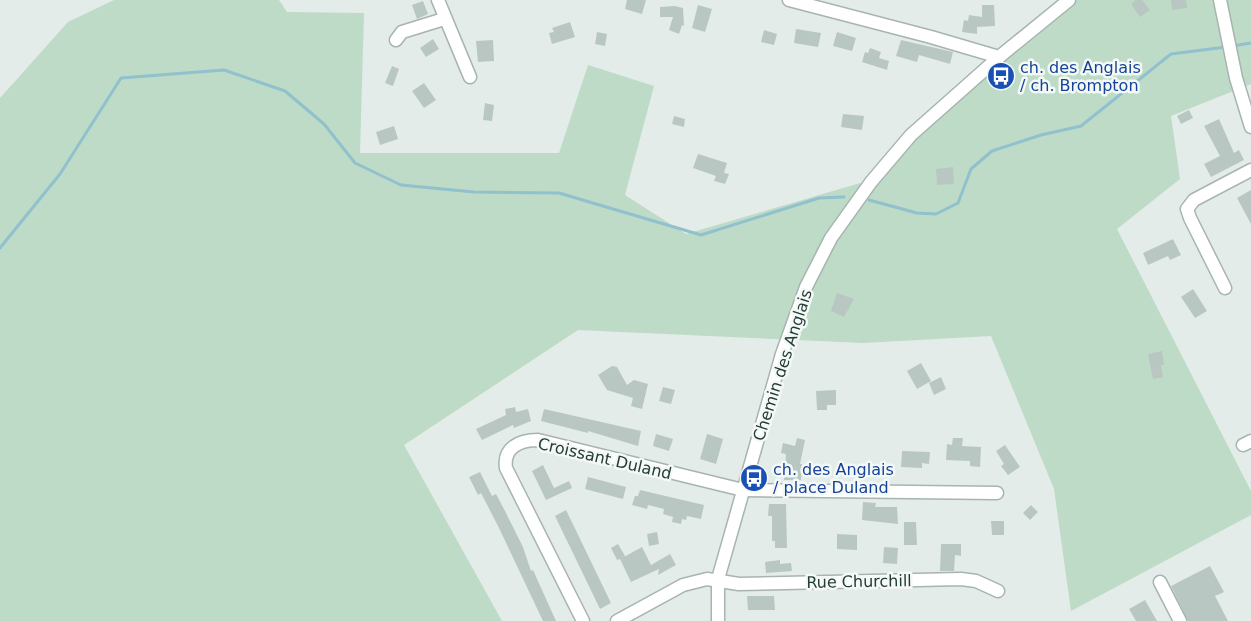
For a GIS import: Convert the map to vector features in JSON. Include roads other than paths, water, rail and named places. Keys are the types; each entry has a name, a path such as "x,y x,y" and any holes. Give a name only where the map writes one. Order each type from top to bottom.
{"street":[{"path":"438,0 470,77"},
{"path":"789,0 931,36 999,57"},
{"name":"Chemin des Anglais","path":"718,621 718,579 742,490 793,322 806,287 831,238 871,182 911,135 999,57 1068,0"},
{"path":"1220,0 1236,78 1251,127"},
{"path":"396,40 402,32 444,18"},
{"path":"1225,288 1187,209 1194,200 1251,170"},
{"name":"Croissant Duland","path":"583,621 506,468 505,458 511,448 524,440 538,440 742,490 996,493"},
{"path":"617,621 676,587 708,579 718,579"},
{"name":"Rue Churchill","path":"718,579 739,584 961,579 976,581 998,591"},
{"path":"1160,582 1180,621"}],"waterway":[{"path":"1232,46 1251,43"},
{"path":"869,200 917,213 936,214 958,203 971,169 992,151 1041,135 1081,126 1171,54 1226,47"},
{"path":"0,248 60,174 121,78 224,70 285,91 324,124 355,163 401,185 474,192 559,193 701,235 819,198 844,197"}],"place":[{"name":"ch. des Anglais / ch. Brompton","path":"1001,76"},
{"name":"ch. des Anglais / place Duland","path":"754,478"}]}
